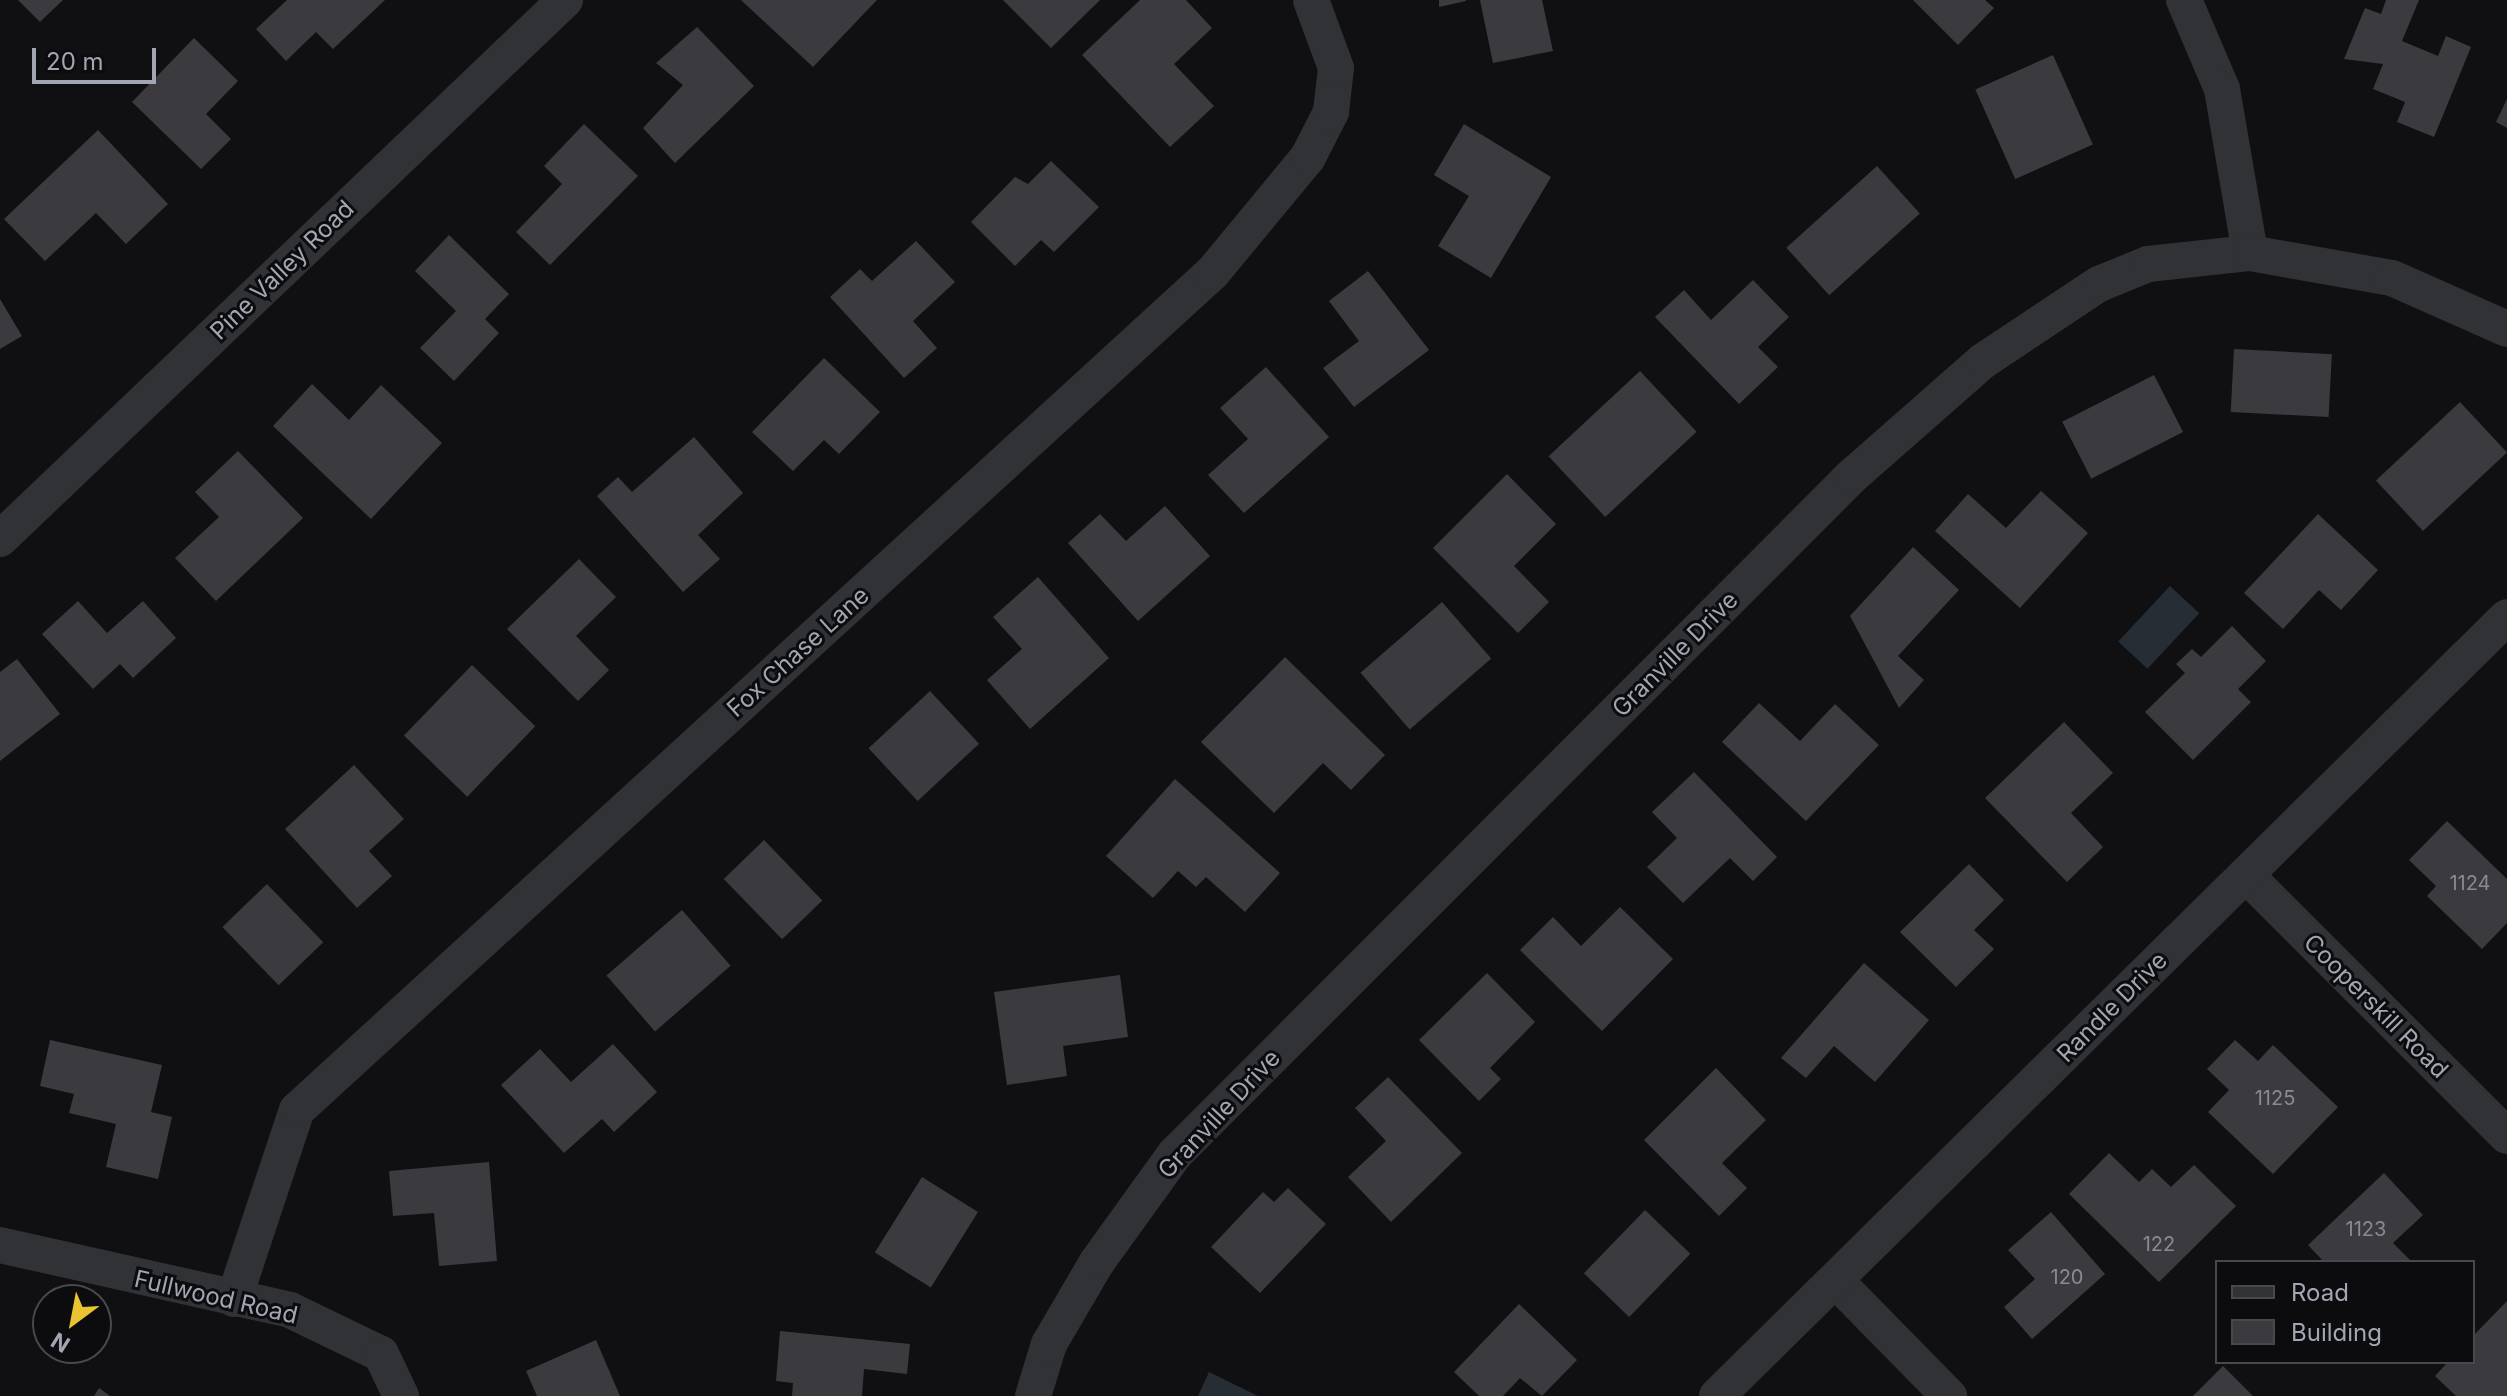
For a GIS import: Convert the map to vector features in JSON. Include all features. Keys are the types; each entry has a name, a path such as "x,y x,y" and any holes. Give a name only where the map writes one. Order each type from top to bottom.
{"street":[{"name":"Pine Valley Road","path":"0,539 565,0"},
{"name":"Fox Chase Lane","path":"234,1299 297,1110 1213,272 1308,157 1331,112 1336,68 1311,0"},
{"path":"2184,0 2222,89 2250,253"},
{"name":"Granville Drive","path":"1033,1396 1049,1344 1097,1262 1175,1154 1851,477 1983,361 2099,284 2148,264 2250,253 2392,278 2507,329"},
{"name":"Randle Drive","path":"1717,1396 2507,617"},
{"name":"Cooperskill Road","path":"2246,875 2507,1136"},
{"name":"Fullwood Road","path":"0,1245 290,1310 381,1354 401,1396"},
{"path":"1835,1280 1949,1396"}],"shaded area":[{"path":"2170,586 2199,613 2147,669 2118,642"},
{"path":"1209,1372 1258,1396 1198,1396"}],"building":[{"path":"18,0 63,0 40,22"},
{"path":"287,0 385,0 333,49 316,32 286,61 256,29"},
{"path":"741,0 877,0 813,67"},
{"path":"1003,0 1100,0 1051,48"},
{"path":"1140,0 1186,0 1212,28 1174,64 1214,106 1170,147 1082,55"},
{"path":"1439,0 1466,0 1466,1 1439,7"},
{"path":"1480,0 1542,0 1553,51 1493,63"},
{"path":"1913,0 1985,0 1994,8 1958,45"},
{"path":"2386,0 2419,0 2402,41 2438,56 2446,36 2471,47 2434,137 2397,122 2405,102 2373,89 2383,64 2344,59 2365,8 2381,14"},
{"path":"697,27 754,86 675,163 643,128 683,85 656,63"},
{"path":"194,38 238,81 206,114 231,139 201,169 132,102"},
{"path":"2053,55 2093,145 2015,179 1975,90"},
{"path":"2507,99 2507,128 2496,122"},
{"path":"584,124 638,176 550,265 516,232 562,184 544,166"},
{"path":"1464,124 1551,177 1491,278 1438,246 1469,196 1434,175"},
{"path":"98,130 168,204 126,244 96,213 45,261 4,219"},
{"path":"1051,161 1099,207 1054,252 1041,240 1015,266 971,222 1015,177 1028,184"},
{"path":"1877,166 1920,214 1829,295 1786,248"},
{"path":"449,235 509,294 485,319 499,333 454,381 420,348 456,311 415,271"},
{"path":"916,241 955,282 913,321 937,348 904,378 830,297 860,269 872,281"},
{"path":"1368,271 1429,350 1354,407 1323,368 1359,341 1329,301"},
{"path":"1753,280 1789,317 1758,347 1778,367 1739,404 1655,317 1684,290 1711,320"},
{"path":"0,299 22,336 0,349"},
{"path":"2234,349 2332,354 2329,417 2231,412"},
{"path":"824,358 880,412 839,454 824,440 793,471 752,432"},
{"path":"1266,367 1329,437 1244,513 1208,475 1248,439 1220,408"},
{"path":"1640,371 1697,432 1605,517 1549,456"},
{"path":"2154,375 2183,432 2091,479 2062,422"},
{"path":"312,384 349,420 381,385 442,443 371,519 273,426"},
{"path":"2460,402 2507,453 2423,531 2376,480"},
{"path":"694,437 743,493 698,535 720,559 683,592 597,496 618,477 632,492"},
{"path":"238,451 303,518 216,601 175,558 219,517 195,492"},
{"path":"1507,474 1556,524 1514,566 1549,602 1518,633 1433,548"},
{"path":"2041,491 2088,533 2020,608 1935,531 1968,494 2006,528"},
{"path":"1165,506 1210,556 1138,621 1068,543 1100,514 1126,541"},
{"path":"2318,514 2378,570 2341,610 2319,590 2283,629 2244,593"},
{"path":"1913,547 1959,590 1898,656 1924,680 1899,708 1850,616"},
{"path":"579,559 616,597 576,636 609,670 578,701 507,629"},
{"path":"1038,577 1109,658 1030,729 987,680 1022,649 993,617"},
{"path":"78,601 107,633 143,601 176,638 133,678 120,664 93,689 42,634"},
{"path":"1442,602 1491,659 1410,729 1360,673"},
{"path":"2232,626 2266,661 2238,689 2251,702 2193,760 2145,712 2185,673 2176,664 2192,649 2201,657"},
{"path":"1285,657 1385,755 1351,790 1323,763 1274,813 1201,742"},
{"path":"17,659 60,714 0,761 0,672"},
{"path":"472,665 535,726 467,797 404,735"},
{"path":"930,691 979,744 918,801 869,748"},
{"path":"1759,703 1800,741 1835,704 1879,745 1806,821 1722,742"},
{"path":"2064,722 2113,773 2071,813 2103,847 2067,882 1985,798"},
{"path":"354,765 404,819 369,851 392,876 357,908 285,829"},
{"path":"1694,772 1777,857 1753,881 1730,858 1683,903 1647,867 1677,838 1652,812"},
{"path":"1175,779 1280,873 1245,912 1206,877 1196,887 1178,871 1153,898 1106,856"},
{"path":"2447,821 2507,879 2507,923 2482,949 2427,896 2436,886 2409,860"},
{"path":"764,840 822,900 782,939 724,879"},
{"path":"1969,864 2004,900 1974,930 1994,949 1956,987 1900,932"},
{"path":"267,884 323,942 279,985 222,927"},
{"path":"1620,907 1673,959 1602,1031 1520,950 1553,917 1581,946"},
{"path":"682,910 731,966 655,1031 607,976"},
{"path":"1864,963 1929,1020 1875,1082 1834,1046 1806,1078 1781,1058"},
{"path":"1487,973 1535,1022 1490,1068 1501,1079 1479,1101 1419,1040"},
{"path":"1120,975 1128,1037 1063,1046 1067,1076 1007,1085 994,992"},
{"path":"50,1040 162,1065 151,1112 172,1117 158,1179 106,1167 116,1124 69,1113 74,1094 40,1086"},
{"path":"2235,1040 2258,1061 2273,1045 2338,1107 2273,1174 2208,1112 2229,1090 2207,1069"},
{"path":"613,1044 657,1092 614,1132 602,1119 564,1153 501,1085 540,1049 571,1082"},
{"path":"1716,1068 1766,1120 1722,1163 1747,1188 1719,1216 1644,1140"},
{"path":"1388,1077 1462,1153 1391,1222 1348,1177 1386,1141 1355,1108"},
{"path":"2109,1153 2139,1182 2152,1169 2171,1187 2194,1165 2236,1206 2159,1282 2069,1194"},
{"path":"489,1162 497,1261 439,1266 434,1213 393,1216 389,1171"},
{"path":"2384,1173 2423,1215 2393,1243 2410,1260 2322,1260 2308,1245"},
{"path":"922,1177 978,1212 931,1287 875,1252"},
{"path":"1288,1188 1326,1224 1260,1293 1211,1247 1263,1192 1274,1202"},
{"path":"1645,1210 1690,1254 1629,1317 1584,1273"},
{"path":"2051,1212 2105,1274 2032,1339 2004,1307 2035,1279 2008,1250"},
{"path":"2507,1301 2507,1396 2456,1396 2435,1376 2446,1364 2475,1364 2475,1334"},
{"path":"1519,1304 1577,1360 1542,1396 1520,1378 1503,1396 1479,1396 1454,1372"},
{"path":"780,1331 910,1344 907,1374 864,1369 862,1396 792,1396 793,1383 776,1381"},
{"path":"596,1340 620,1396 537,1396 526,1371"},
{"path":"2223,1366 2253,1396 2193,1396"},
{"path":"99,1388 110,1396 94,1396"}]}
